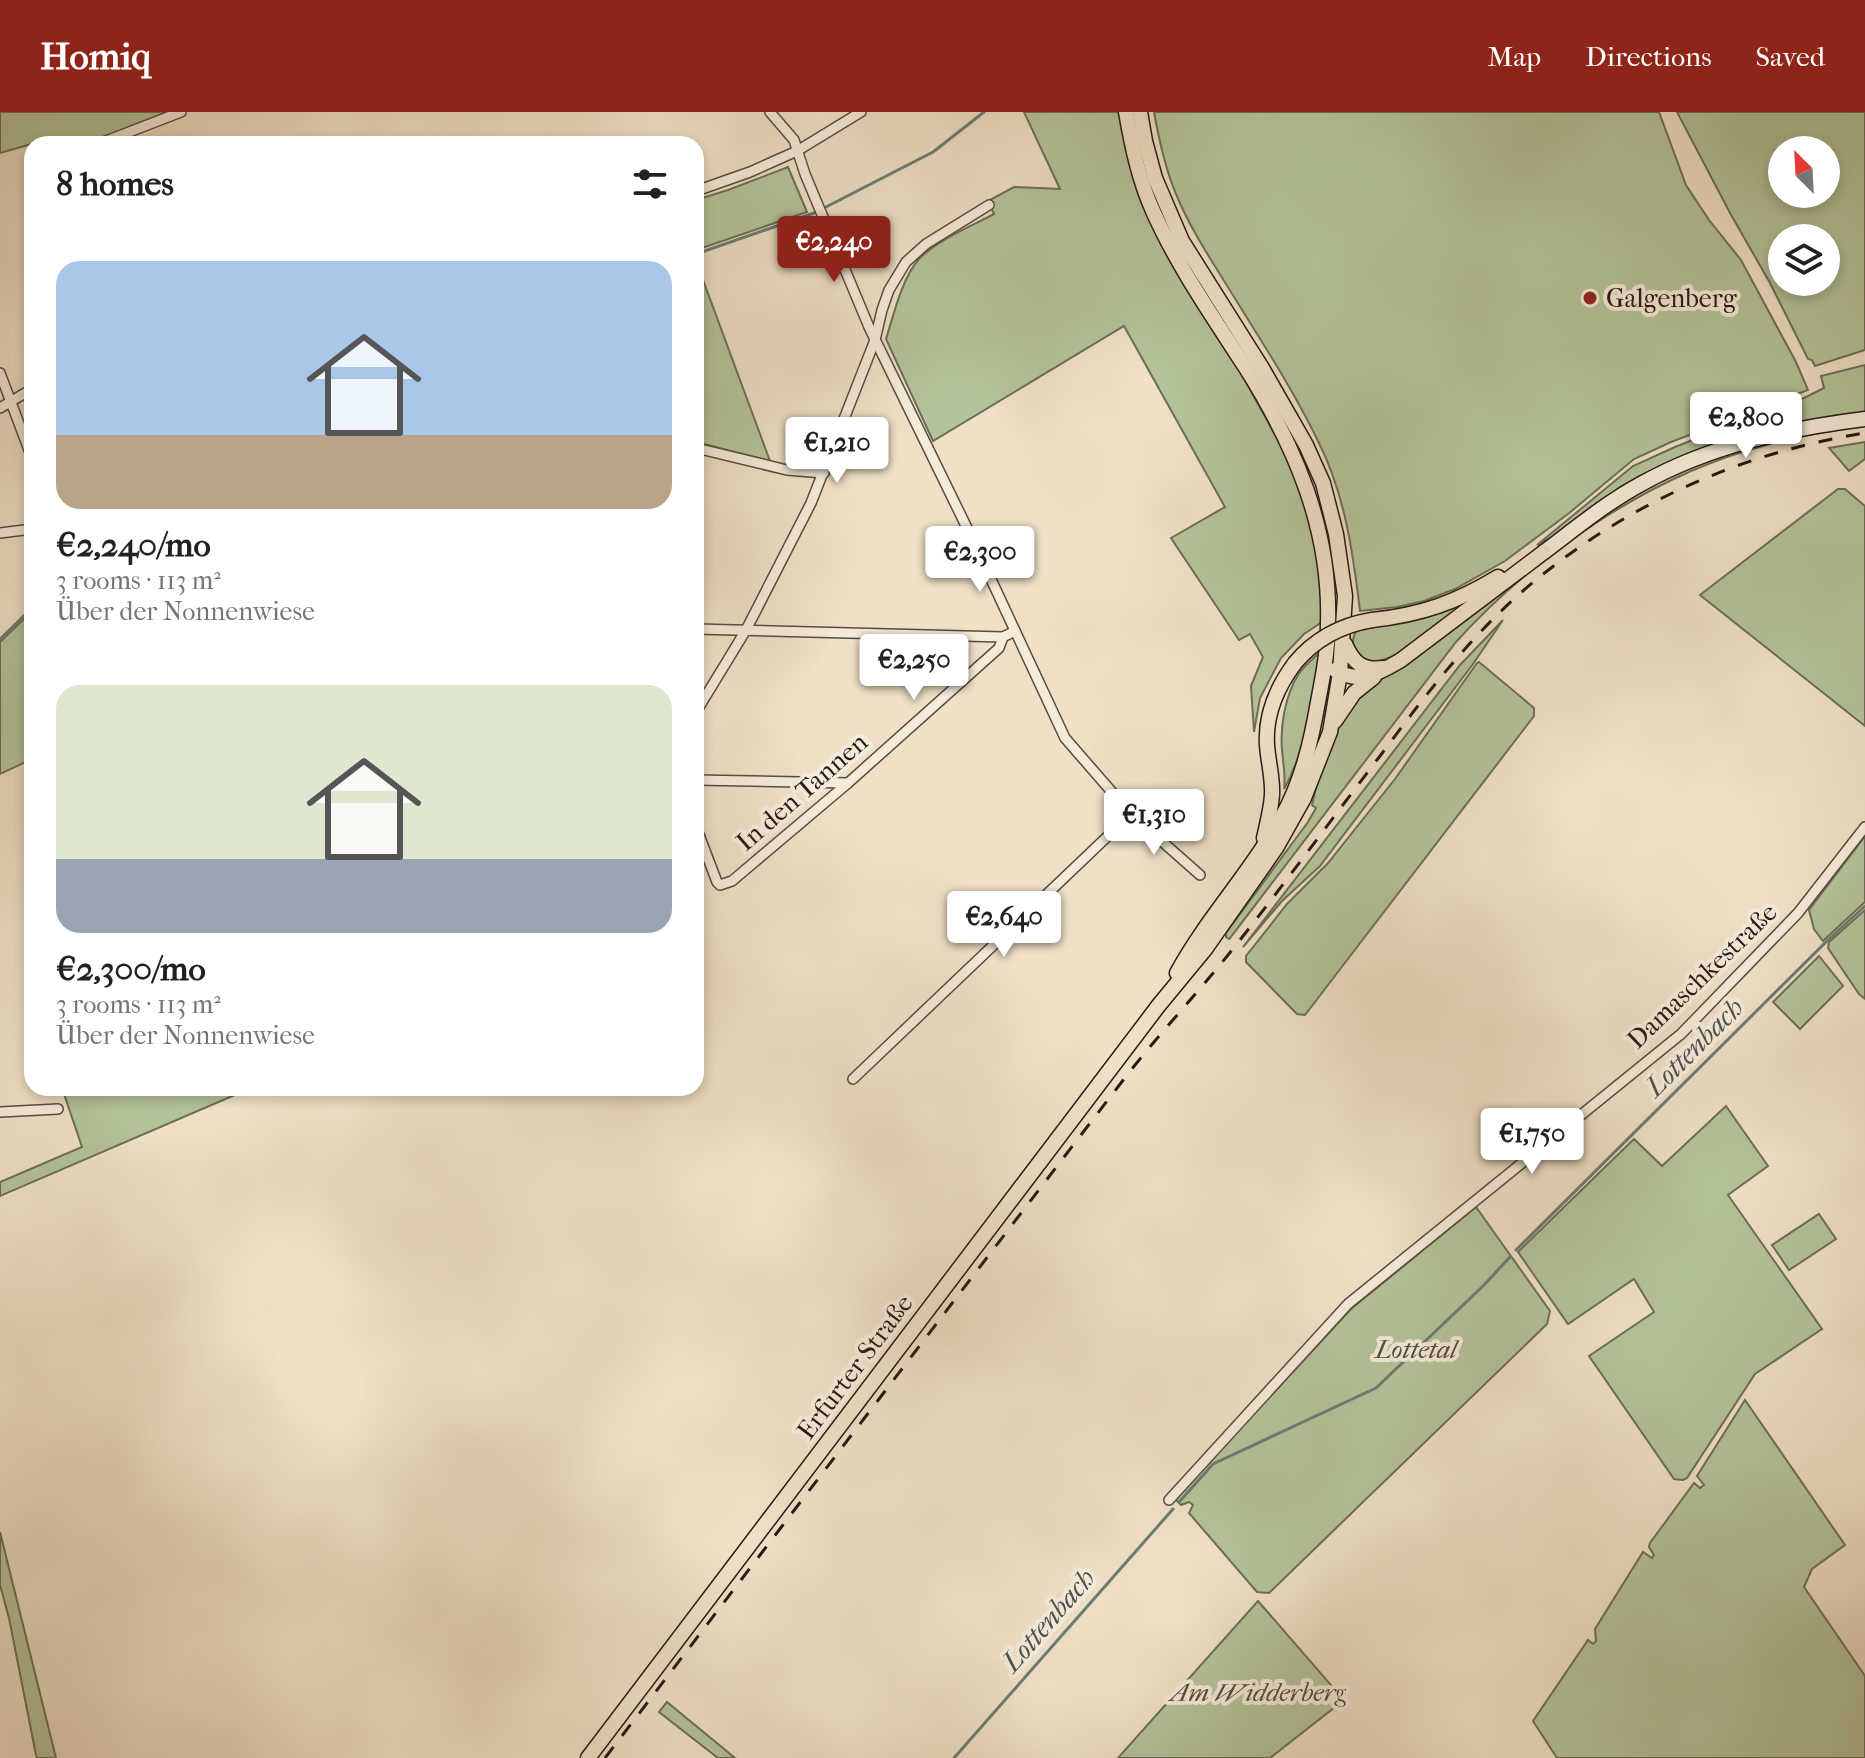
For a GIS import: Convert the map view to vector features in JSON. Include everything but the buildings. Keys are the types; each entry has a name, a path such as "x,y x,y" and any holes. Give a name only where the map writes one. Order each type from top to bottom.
{"main road":[{"name":"Erfurter Straße","path":"1126,112 1140,175 1170,248 1287,440 1309,495 1318,522 1329,623 1311,742 1288,804 1261,850 1192,946 1159,1005"},
{"path":"1140,112 1155,178 1182,241 1262,368 1306,445 1323,483 1342,567 1345,596 1340,673 1330,732"},
{"path":"1261,850 1272,795 1266,741 1269,715 1279,687 1302,654 1322,638 1357,623 1407,616 1444,605 1544,552"},
{"path":"1330,732 1354,693 1544,552"},
{"path":"1343,639 1357,664 1378,669 1391,666"},
{"path":"1326,655 1333,668 1353,677 1366,678 1391,666"},
{"name":"Erfurter Straße","path":"588,1758 1159,1005 1206,948 1276,848 1304,798 1330,732"}],"street":[{"path":"119,136 181,112"},
{"path":"770,112 794,140 875,340 1065,738 1131,814 1200,875"},
{"path":"704,188 797,151 861,112"},
{"path":"704,699 746,630 824,473 875,340 889,290 906,262 926,244 989,205"},
{"path":"0,373 24,438"},
{"path":"0,408 24,394"},
{"path":"1544,552 1614,501 1679,465 1765,435 1865,419"},
{"path":"704,450 787,470 824,473"},
{"path":"0,533 24,530"},
{"path":"704,629 1003,637"},
{"name":"In den Tannen","path":"704,848 720,885 732,881 848,783 999,648 1003,637 1015,631"},
{"path":"704,780 848,783"},
{"path":"853,1079 1131,814"},
{"name":"Damaschkestraße","path":"1169,1500 1348,1304 1681,1034 1798,913 1865,827"},
{"path":"0,1112 58,1109"}],"green space":[{"path":"0,112 177,112 115,136 24,136 24,146 0,153"},
{"path":"1024,112 1122,112 1182,275 1285,453 1314,529 1325,620 1304,634 1281,658 1260,698 1254,732 1251,686 1263,657 1250,634 1239,640 1171,538 1225,507 1124,326 933,441 886,339 908,276 927,252 945,239 994,214 988,201 1014,187 1060,189"},
{"path":"1154,112 1659,112 1686,185 1741,260 1808,390 1634,459 1505,561 1455,589 1424,601 1360,611 1346,524 1327,461 1286,381 1187,217 1169,174"},
{"path":"1677,112 1865,112 1865,350 1815,366 1808,359 1776,296 1840,296 1840,224 1768,224 1768,280"},
{"path":"788,167 807,212 704,247 704,198"},
{"path":"704,283 770,461 704,444"},
{"path":"1865,365 1865,414 1811,420 1755,432 1676,460 1620,487 1561,533 1537,545 1633,466 1804,398 1824,388 1821,376"},
{"path":"1865,424 1775,442 1720,459 1678,477 1596,523 1521,579 1456,642 1230,938 1226,937 1308,822 1316,808 1312,805 1332,738 1349,707 1372,684 1410,662 1611,508 1672,473 1755,443"},
{"path":"1865,442 1865,459 1849,471 1829,448"},
{"path":"1838,489 1845,489 1865,506 1865,726 1700,595"},
{"path":"1456,604 1459,610 1400,653 1372,662 1361,659 1355,652 1353,643 1357,629"},
{"path":"24,619 24,763 0,774 0,642"},
{"path":"1503,620 1320,866 1282,901 1243,947 1460,665"},
{"path":"1320,652 1304,740 1284,789 1284,712 1293,683"},
{"path":"1479,662 1534,708 1534,716 1305,1015 1297,1014 1246,962 1246,956 1287,904 1328,863 1395,779"},
{"path":"1865,836 1865,902 1823,941 1814,929 1809,910"},
{"path":"1865,910 1865,999 1828,948 1829,942"},
{"path":"1819,956 1843,986 1800,1029 1773,1002"},
{"path":"65,1096 232,1096 0,1196 0,1182 82,1147"},
{"path":"1726,1106 1768,1166 1728,1195 1822,1329 1755,1374 1687,1478 1674,1479 1589,1356 1654,1312 1634,1279 1568,1324 1518,1252 1634,1139 1662,1166"},
{"name":"Lottetal","path":"1476,1207 1550,1311 1547,1324 1269,1593 1257,1592 1189,1513 1193,1505 1189,1502 1181,1505 1175,1499 1351,1309"},
{"path":"1819,1214 1836,1239 1789,1270 1772,1245"},
{"path":"1745,1400 1845,1545 1812,1569 1804,1587 1865,1676 1865,1758 1557,1758 1533,1721 1588,1640 1593,1644 1596,1641 1595,1629 1643,1552 1652,1558 1650,1543 1694,1483 1700,1488 1704,1485 1697,1476"},
{"path":"0,1532 56,1758 37,1758 36,1755 0,1585"},
{"name":"Am Widderberg","path":"1258,1601 1344,1700 1270,1758 1118,1758"},
{"path":"667,1702 735,1758 718,1758 659,1712"}],"waterway":[{"path":"824,208 933,152 984,112"},
{"path":"704,251 817,212"},
{"path":"0,639 24,616"},
{"name":"Lottenbach","path":"1516,1250 1865,906"},
{"name":"Lottenbach","path":"1180,1501 1213,1464 1376,1388 1510,1257"},
{"name":"Lottenbach","path":"954,1758 1173,1509"}],"railway":[{"path":"605,1758 1124,1079 1232,950 1417,707 1476,637 1542,575 1578,548 1654,502 1735,467 1821,441 1865,433"}],"place":[{"name":"Galgenberg","path":"1590,298"}]}
